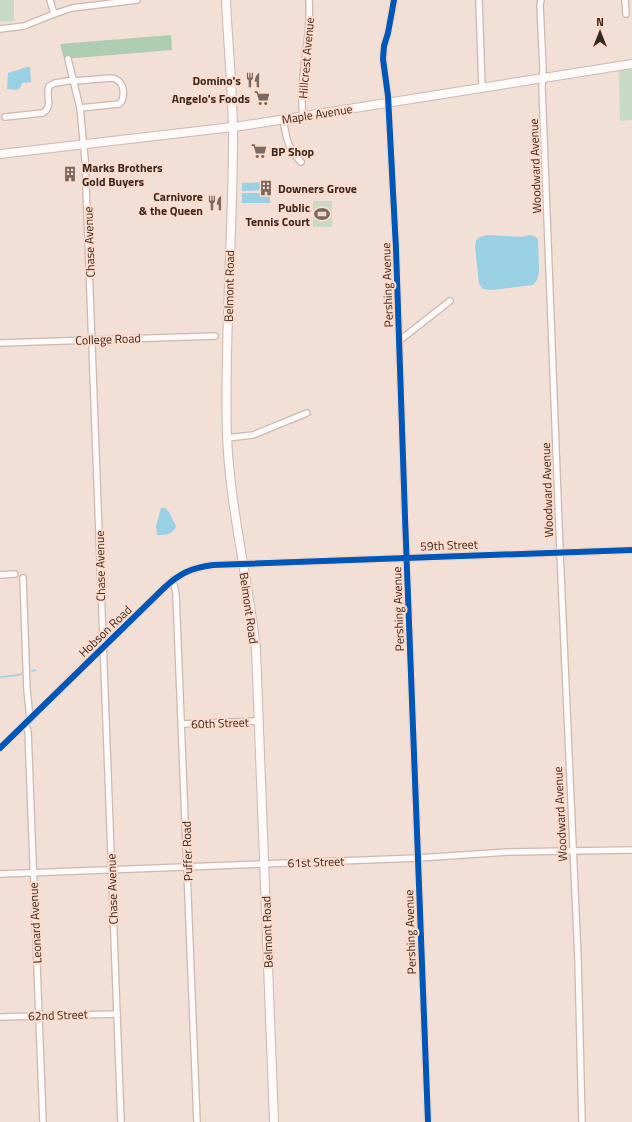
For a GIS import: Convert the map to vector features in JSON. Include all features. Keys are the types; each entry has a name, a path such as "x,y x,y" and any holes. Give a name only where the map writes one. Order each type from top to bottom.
{"main road":[{"name":"Belmont Road","path":"226,0 233,127 226,390 227,438 231,490 253,628 259,721 274,1122"},
{"name":"Maple Avenue","path":"0,154 233,127 632,64"}],"street":[{"path":"50,0 54,14"},
{"path":"0,29 24,26 72,8 137,0"},
{"name":"Hillcrest Avenue","path":"303,116 303,80 309,34 310,0"},
{"name":"Pershing Avenue","path":"394,0 383,51 388,103 400,340 428,1122"},
{"path":"479,0 482,88"},
{"name":"Woodward Avenue","path":"541,0 542,78 560,552 578,959 582,1122"},
{"path":"625,0 626,14"},
{"name":"Chase Avenue","path":"68,59 80,108 84,144 90,262 102,648 121,1122"},
{"path":"5,117 43,113 46,111 49,106 47,90 49,86 55,83 74,80 116,78 122,85 122,101 119,104 80,108"},
{"path":"283,119 287,143 293,154 301,162"},
{"path":"400,340 450,301"},
{"name":"College Road","path":"0,343 215,336"},
{"path":"227,438 253,435 307,413"},
{"name":"59th Street","path":"243,564 632,550"},
{"name":"Hobson Road","path":"0,748 173,580 186,571 195,568 213,565 243,564"},
{"path":"0,575 15,574"},
{"path":"23,578 27,690 30,719"},
{"name":"Puffer Road","path":"173,580 176,594 182,724 197,1122"},
{"name":"60th Street","path":"182,724 259,721"},
{"name":"Leonard Avenue","path":"25,724 28,731 43,1122"},
{"name":"61st Street","path":"0,874 418,858 508,852 632,850"},
{"name":"62nd Street","path":"0,1017 117,1014"}],"green space":[{"path":"0,0 14,0 14,21 0,22"},
{"path":"171,35 172,50 64,59 60,44"},
{"path":"632,69 632,120 620,121 619,71"},
{"name":"Public Tennis Court","path":"313,201 332,201 332,227 313,227"}],"water":[{"path":"30,67 31,82 22,83 20,88 17,90 7,89 8,73"},
{"path":"270,182 270,190 242,191 242,183"},
{"path":"242,193 270,193 270,203 242,203"},
{"path":"487,235 523,237 530,235 538,239 539,272 537,280 533,285 492,290 483,289 479,284 475,247 476,240"},
{"path":"161,508 165,508 169,512 176,526 171,533 166,535 157,535 156,526"}],"waterway":[{"path":"32,671 36,670"},
{"path":"0,677 19,675 22,673"}],"cycle path":[{"path":"394,0 384,46 383,59 388,96 396,249 428,1122"},
{"path":"0,748 164,588 175,578 198,568 213,565 632,550"}],"place":[{"name":"Domino's","path":"253,80"},
{"name":"Angelo's Foods","path":"262,98"},
{"name":"BP Shop","path":"259,151"},
{"name":"Marks Brothers Gold Buyers","path":"70,174"},
{"name":"Downers Grove","path":"266,188"},
{"name":"Carnivore & the Queen","path":"215,203"},
{"name":"Public Tennis Court","path":"322,214"}]}
